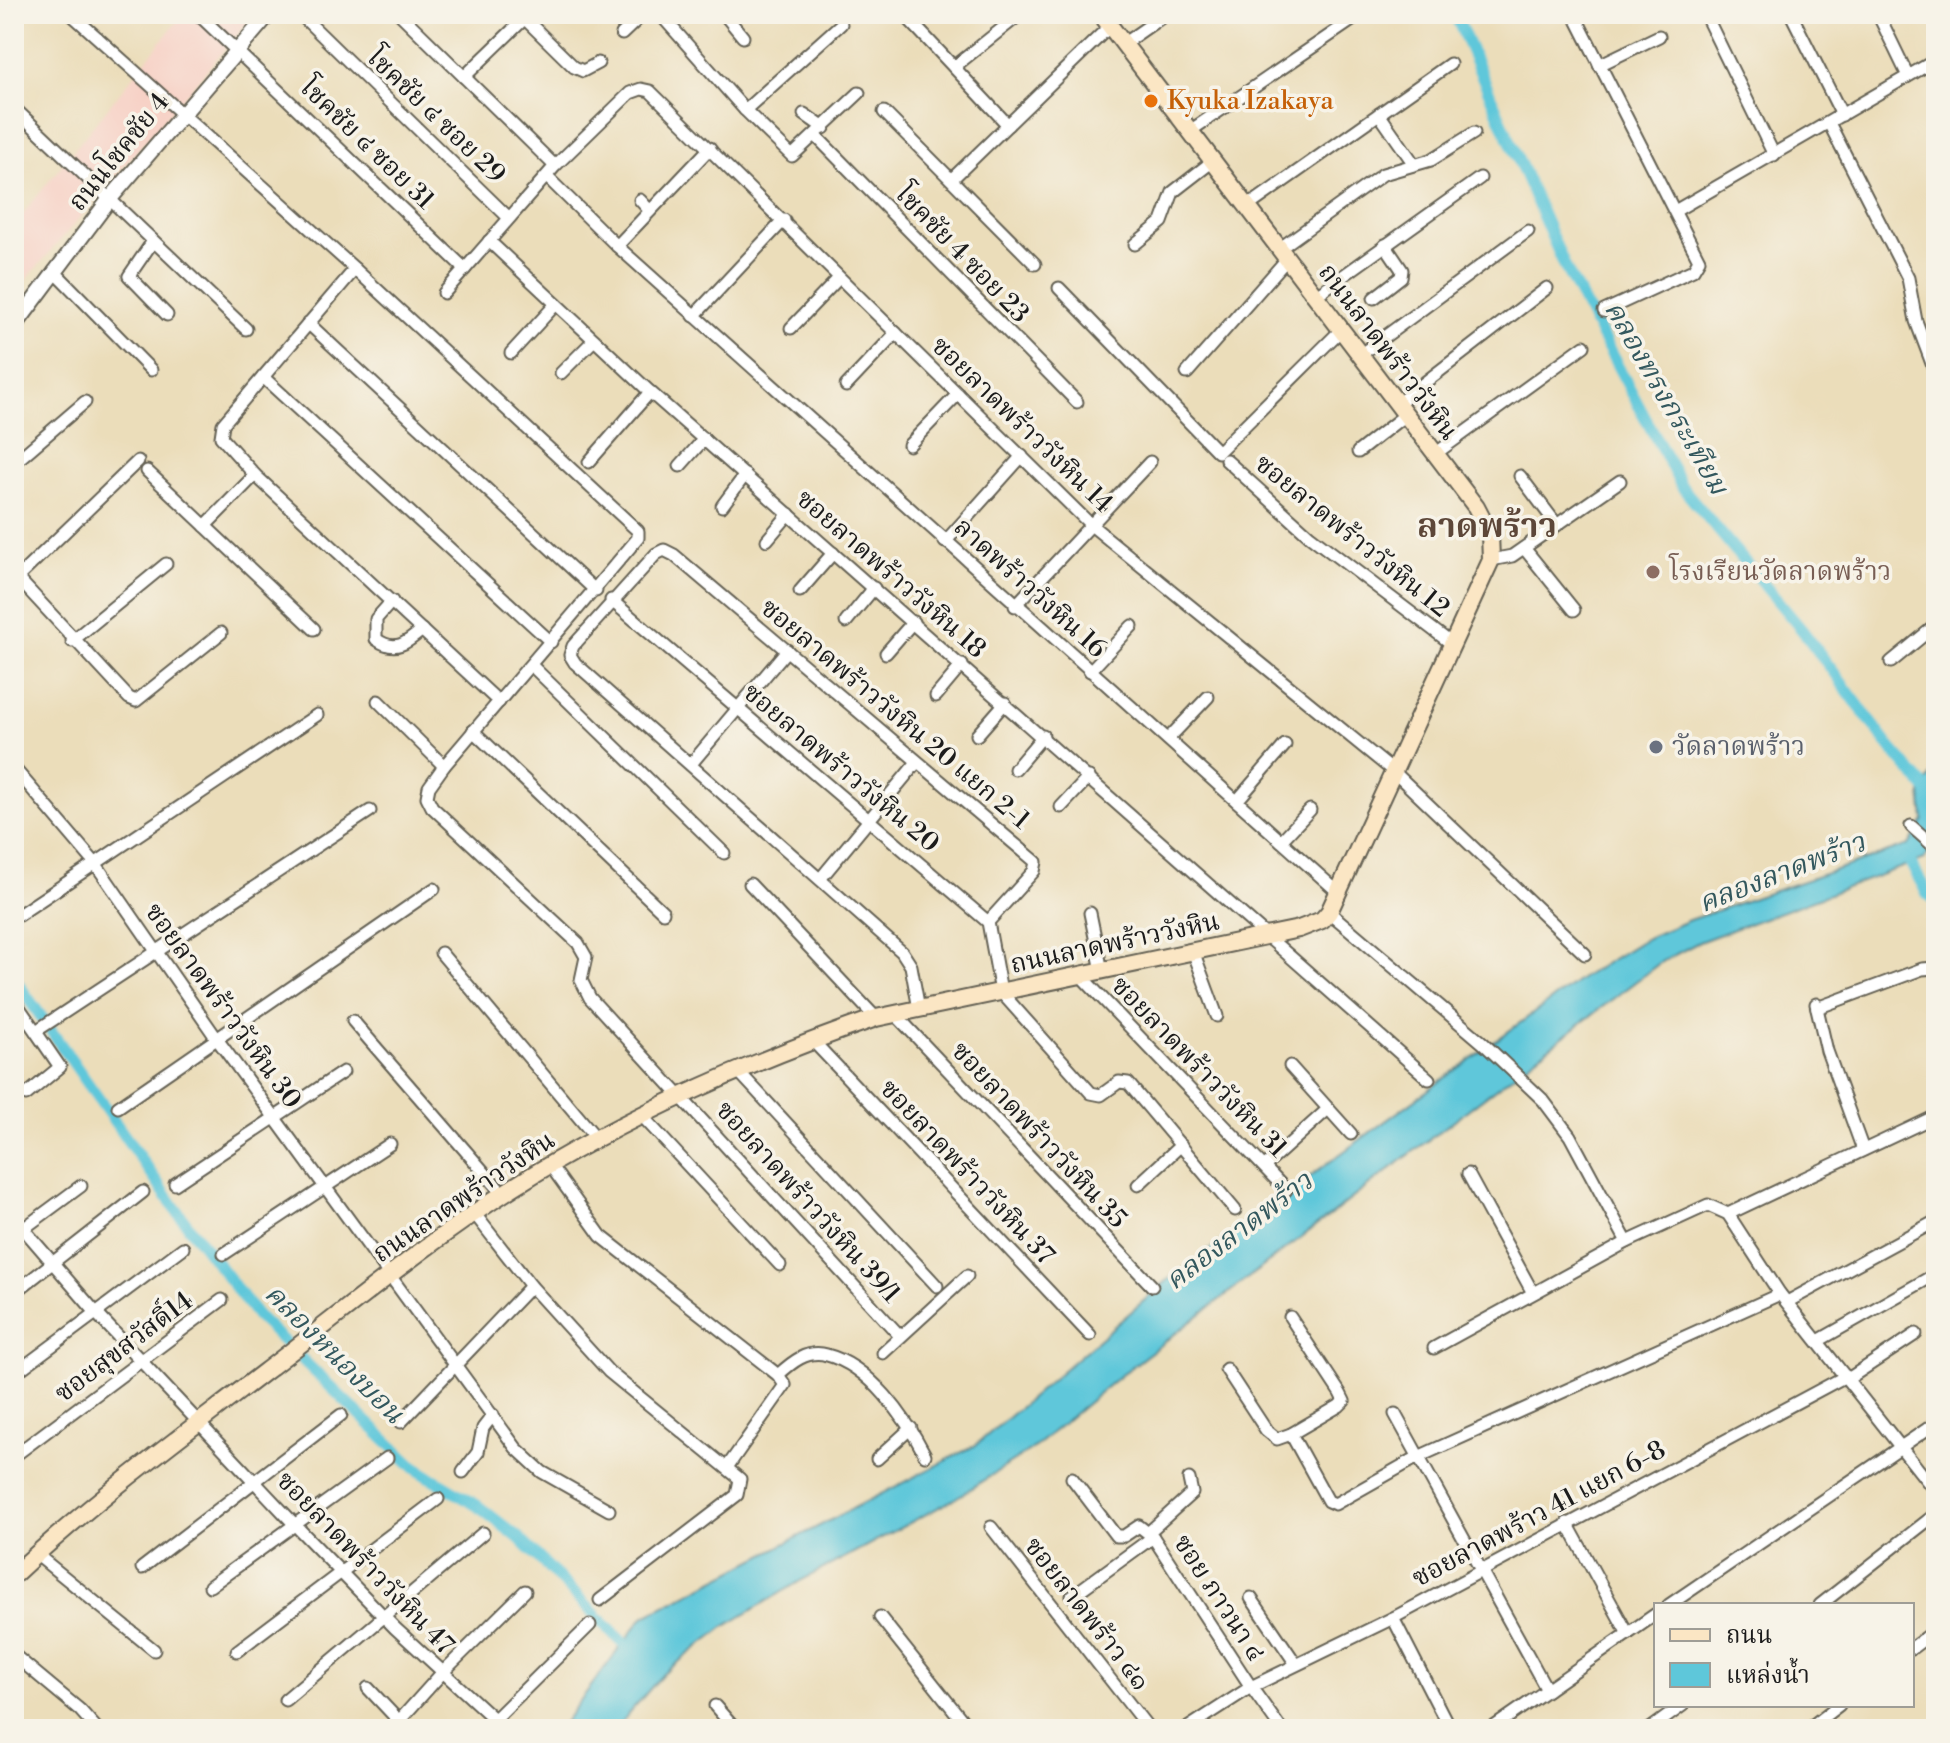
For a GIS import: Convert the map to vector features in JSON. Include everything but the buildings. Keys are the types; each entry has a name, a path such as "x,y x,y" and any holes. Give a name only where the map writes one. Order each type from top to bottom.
{"main road":[{"name":"ถนนลาดพร้าววังหิน","path":"1105,20 1483,521 1490,534 1491,560"},
{"path":"1329,912 1491,560"},
{"name":"ถนนลาดพร้าววังหิน","path":"14,1575 199,1422 391,1275 474,1213 597,1139 812,1040 876,1018 1311,926 1329,912"}],"street":[{"path":"71,14 355,269 263,377 221,430 221,437 255,475 499,702"},
{"name":"โชคชัย ๔ ซอย 31","path":"198,14 465,269"},
{"name":"ถนนโชคชัย 4","path":"14,327 109,200 269,14"},
{"name":"โชคชัย ๔ ซอย 29","path":"300,14 508,217"},
{"path":"622,34 643,14"},
{"path":"660,14 745,110 792,156 859,93"},
{"path":"724,14 743,37"},
{"path":"904,14 1008,125"},
{"path":"1123,44 1166,14"},
{"path":"1190,131 1361,14"},
{"path":"1574,14 1699,260 1698,266 1604,311"},
{"path":"1705,14 1774,155"},
{"path":"1791,14 1842,115"},
{"path":"1878,14 1908,76"},
{"path":"405,16 555,166 444,293"},
{"path":"464,77 522,16 574,67 583,71 598,63"},
{"path":"954,67 1018,16"},
{"path":"952,179 1008,125 1105,20"},
{"path":"745,110 841,24"},
{"path":"1599,65 1659,36"},
{"path":"1675,211 1936,60"},
{"path":"1247,207 1450,64"},
{"name":"ซอยลาดพร้าววังหิน 14","path":"555,166 630,93 641,89 650,91 1091,525 1393,771 1585,954"},
{"path":"14,108 246,329"},
{"path":"884,112 1035,264"},
{"name":"โชคชัย 4 ซอย 23","path":"804,114 1077,402"},
{"path":"1379,114 1414,164"},
{"path":"1829,123 1908,278 1916,321 1936,374"},
{"path":"1187,373 1283,254 1383,174 1431,160 1474,133"},
{"path":"617,246 710,148"},
{"path":"1135,244 1162,222 1173,192 1213,161"},
{"name":"ลาดพร้าววังหิน 16","path":"547,177 694,316 1338,892"},
{"path":"1315,296 1480,178"},
{"path":"640,200 650,211"},
{"path":"694,316 784,220"},
{"path":"1360,355 1528,231"},
{"path":"153,241 129,276 167,315"},
{"name":"ซอยลาดพร้าววังหิน 18","path":"489,241 650,392 1429,1079"},
{"path":"1374,298 1401,277 1402,270 1385,245"},
{"name":"ซอยลาดพร้าววังหิน 39/1","path":"355,269 638,531 638,538 596,591 444,766 429,787 427,797 432,807 578,943 586,957 581,970 584,989 900,1336"},
{"path":"54,271 151,370"},
{"path":"791,328 839,278"},
{"name":"ซอยลาดพร้าววังหิน 12","path":"1059,288 1222,456 1310,536 1452,644"},
{"path":"1358,452 1401,409 1547,288"},
{"path":"511,353 556,304"},
{"path":"308,323 596,591"},
{"path":"1222,456 1341,330"},
{"path":"846,386 896,333"},
{"path":"561,373 594,340"},
{"path":"1435,454 1584,346"},
{"path":"263,377 551,642"},
{"path":"589,462 650,392"},
{"path":"909,445 958,394"},
{"path":"14,463 85,402"},
{"path":"680,466 704,439"},
{"path":"945,542 1022,456"},
{"path":"138,461 16,576 72,641 129,698 136,701 221,633"},
{"path":"1015,606 1150,462"},
{"path":"147,471 314,629"},
{"path":"205,526 255,475"},
{"path":"722,506 745,475"},
{"path":"1520,476 1557,525"},
{"path":"1491,560 1512,556 1620,481"},
{"path":"767,540 789,514"},
{"path":"1524,548 1574,610"},
{"name":"ซอยลาดพร้าววังหิน 20 แยก 2-1","path":"611,600 656,554 664,550 787,650 1037,865 988,922"},
{"path":"800,591 833,553"},
{"path":"72,641 166,564"},
{"path":"846,622 874,588"},
{"path":"611,600 573,646 570,655 575,663 902,952 911,966 919,1009"},
{"name":"ซอยลาดพร้าววังหิน 20","path":"611,600 988,922"},
{"path":"392,601 376,619 376,639 395,647 406,643 422,630"},
{"path":"886,653 913,622"},
{"path":"1891,662 1936,625"},
{"path":"1090,671 1132,626"},
{"path":"691,764 787,650"},
{"path":"531,665 724,853"},
{"path":"936,696 962,665"},
{"path":"1168,739 1208,697"},
{"path":"378,701 444,766"},
{"path":"977,735 1005,703"},
{"path":"14,918 317,715"},
{"path":"473,731 663,912"},
{"path":"1015,769 1043,736"},
{"path":"1237,801 1285,745"},
{"path":"821,878 917,762"},
{"name":"ซอยลาดพร้าววังหิน 30","path":"14,768 95,863 217,1039 516,1448 542,1472 609,1510"},
{"path":"1061,807 1089,777"},
{"path":"1281,841 1310,810"},
{"path":"45,1025 370,811"},
{"path":"1911,826 1936,848"},
{"path":"750,884 876,1018"},
{"path":"118,1107 434,889"},
{"path":"1329,912 1483,1043 1543,1100 1570,1136 1627,1242"},
{"path":"1090,913 1102,971"},
{"path":"988,922 1001,992 1091,1093 1101,1095 1119,1082 1128,1083 1235,1210"},
{"path":"1193,951 1217,1016"},
{"path":"441,953 597,1139"},
{"path":"1863,1150 1827,1051 1817,1006 1922,969 1936,968"},
{"name":"ซอยลาดพร้าววังหิน 31","path":"1080,975 1286,1190"},
{"path":"14,1000 45,1025 60,1067 26,1095"},
{"name":"ซอยลาดพร้าววังหิน 35","path":"895,1014 1152,1286"},
{"path":"353,1021 503,1194"},
{"name":"ซอยลาดพร้าววังหิน 37","path":"812,1040 1090,1335"},
{"path":"1290,1066 1351,1134"},
{"path":"175,1184 343,1072"},
{"path":"740,1073 937,1286"},
{"path":"1265,1166 1328,1109"},
{"path":"1728,1214 1936,1116"},
{"path":"643,1117 780,1265"},
{"path":"224,1254 390,1144"},
{"path":"1138,1185 1181,1145"},
{"path":"550,1165 601,1236 778,1375 785,1385 728,1466"},
{"path":"1468,1174 1533,1293"},
{"path":"23,1229 81,1186"},
{"path":"14,1293 143,1192"},
{"path":"1434,1348 1627,1242 1708,1205 1728,1214 1783,1298 1936,1492"},
{"path":"474,1213 531,1286 609,1372 728,1466 740,1479 737,1495 600,1600"},
{"name":"ซอยลาดพร้าววังหิน 47","path":"14,1218 97,1314 297,1527 442,1673 505,1729"},
{"path":"1291,1434 1333,1504 1418,1457 1783,1298 1936,1221"},
{"path":"14,1374 183,1248"},
{"path":"1818,1341 1936,1274"},
{"path":"883,1353 967,1276"},
{"path":"401,1422 531,1286"},
{"name":"ซอยสุขสวัสดิ์14","path":"14,1456 222,1300"},
{"path":"1226,1369 1271,1436 1277,1439 1291,1434 1344,1401 1290,1317"},
{"name":"ซอยลาดพร้าว 41 แยก 6-8","path":"1186,1729 1251,1687 1393,1618 1480,1569 1847,1377 1916,1334"},
{"path":"778,1375 800,1358 828,1355 862,1375 903,1414 925,1455"},
{"path":"1395,1414 1547,1690"},
{"path":"142,1568 341,1415"},
{"path":"463,1472 478,1452 483,1428 493,1415"},
{"path":"1672,1603 1936,1423"},
{"path":"877,1459 911,1428"},
{"path":"210,1586 297,1527 387,1458"},
{"path":"1072,1478 1116,1536 1124,1536 1139,1526 1151,1535 1192,1493 1189,1479"},
{"path":"237,1651 343,1574 438,1499"},
{"path":"1823,1603 1936,1514"},
{"path":"1567,1523 1628,1634"},
{"name":"ซอยลาดพร้าว ๔๑","path":"991,1527 1149,1729"},
{"path":"285,1700 483,1533"},
{"name":"ซอย ภาวนา ๔","path":"1072,1596 1151,1535 1281,1729"},
{"path":"36,1554 154,1650"},
{"path":"368,1688 399,1721 442,1673 525,1591"},
{"path":"1251,1598 1296,1664"},
{"path":"1491,1729 1654,1615"},
{"path":"880,1617 969,1729"},
{"path":"1393,1618 1450,1729"},
{"path":"495,1719 590,1625"},
{"path":"1914,1646 1936,1630"},
{"path":"14,1655 80,1710 97,1729"},
{"path":"715,1706 735,1729"},
{"path":"1650,1729 1680,1707"},
{"path":"1808,1729 1836,1707"}],"shaded area":[{"path":"183,14 255,14 14,294 14,225"}],"water":[{"name":"คลองลาดพร้าว","path":"1936,769 1936,844 1924,859 1699,942 1661,962 1121,1375 1031,1450 951,1501 802,1580 724,1627 663,1674 615,1729 559,1729 643,1617 976,1445 1168,1280 1583,977 1643,940 1689,920 1909,845 1924,820 1921,793"}],"waterway":[{"name":"คลองทรงกระเทียม","path":"1455,14 1566,269 1682,487 1802,630 1889,746 1936,800"},
{"path":"1905,853 1927,893 1936,901"},
{"name":"คลองหนองบอน","path":"14,978 180,1215 258,1317 415,1468 478,1506 519,1538 634,1654"}],"place":[{"name":"Kyuka Izakaya","path":"1151,101"},
{"name":"โรงเรียนวัดลาดพร้าว","path":"1653,572"},
{"name":"วัดลาดพร้าว","path":"1656,747"}],"district":[{"name":"ลาดพร้าว","path":"1487,527"}]}
